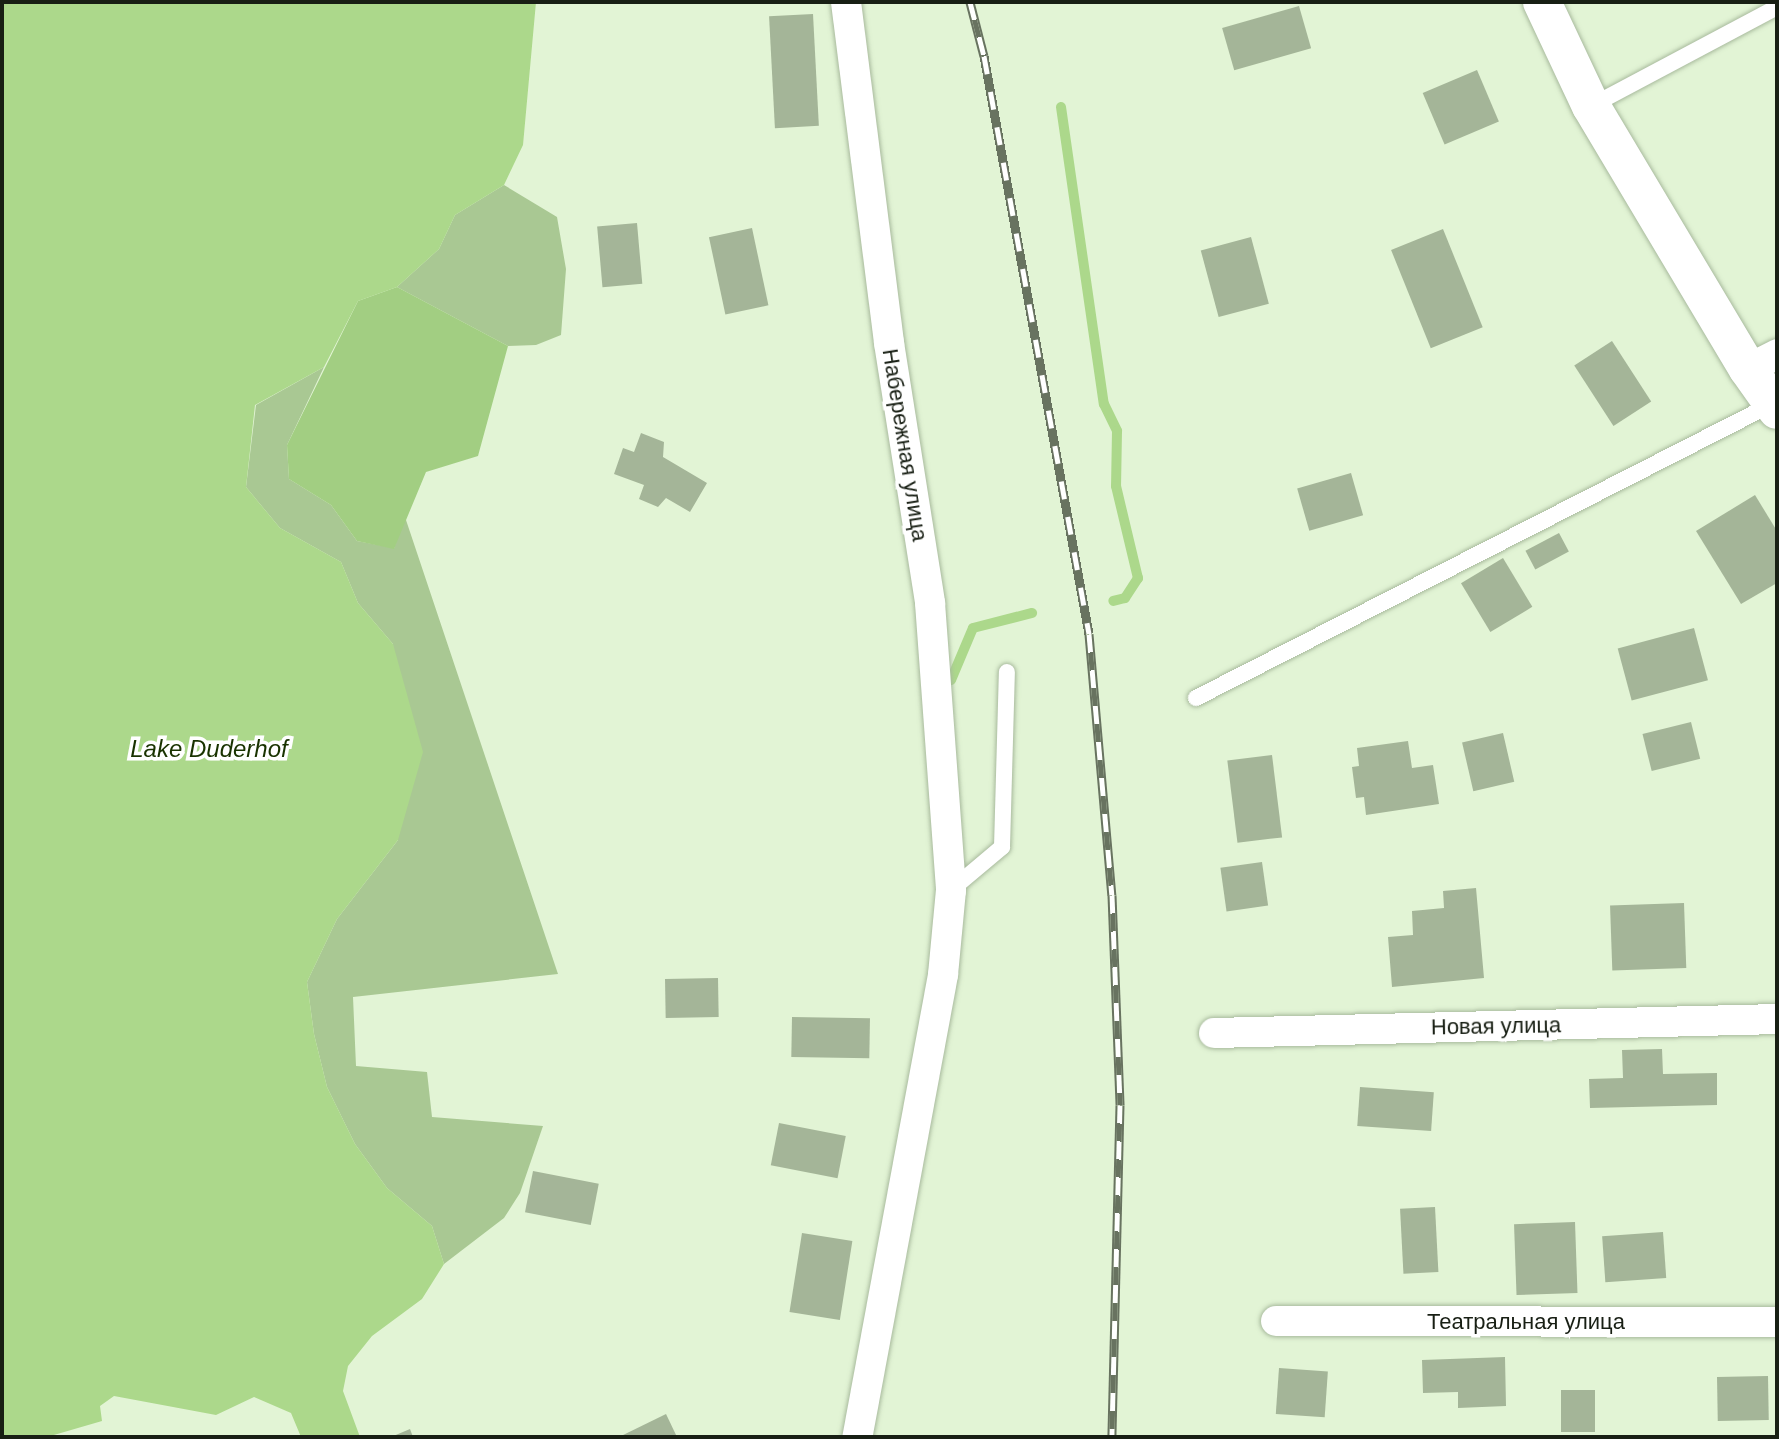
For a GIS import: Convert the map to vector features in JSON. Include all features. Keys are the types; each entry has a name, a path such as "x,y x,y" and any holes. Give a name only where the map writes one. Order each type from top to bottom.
{"street":[{"name":"Набережная улица","path":"846,2 889,343 930,603 951,890 943,975 857,1437"},
{"path":"1542,2 1591,106 1762,362 1774,407"},
{"name":"Новая улица","path":"1214,1033 1777,1019"},
{"name":"Театральная улица","path":"1276,1321 1777,1322"}],"lane":[{"path":"1591,106 1777,7"},
{"path":"1196,698 1774,407"},
{"path":"951,890 1002,847 1007,672"}],"shaded area":[{"path":"504,185 557,217 566,269 561,335 536,345 508,346 397,287 439,249 455,215"},
{"path":"397,287 508,346 478,456 426,472 394,549 357,541 331,505 289,479 287,445 358,301"},
{"path":"324,367 287,445 289,479 331,505 357,541 394,548 405,517 558,974 353,997 356,1066 427,1072 432,1117 543,1126 520,1193 504,1218 444,1264 432,1226 387,1188 355,1144 327,1087 314,1034 307,982 337,919 398,840 393,644 358,603 341,562 280,528 246,487 256,405"}],"water":[{"name":"Lake Duderhof","path":"2,2 536,2 523,145 504,185 455,215 439,249 397,287 358,301 324,367 255,405 246,487 280,528 341,562 358,603 393,644 423,752 398,840 337,919 307,982 314,1034 327,1087 355,1144 387,1188 432,1226 444,1264 422,1299 372,1336 348,1366 343,1391 360,1437 301,1437 291,1413 254,1397 216,1415 114,1396 100,1406 102,1421 47,1437 2,1437"}],"building":[{"path":"1299,6 1311,48 1234,70 1222,28"},
{"path":"813,14 819,126 775,128 769,16"},
{"path":"1477,70 1499,122 1445,145 1423,93"},
{"path":"637,223 642,284 602,287 597,226"},
{"path":"752,228 768,305 725,314 709,237"},
{"path":"1443,229 1483,327 1431,348 1391,250"},
{"path":"1251,237 1269,304 1219,317 1201,250"},
{"path":"1612,341 1651,401 1613,426 1574,366"},
{"path":"641,433 664,442 663,457 707,483 690,512 666,498 658,507 639,499 644,485 614,474 623,448 634,452"},
{"path":"1351,473 1363,515 1309,531 1297,488"},
{"path":"1755,495 1777,531 1777,583 1741,604 1696,531"},
{"path":"1559,533 1569,552 1535,569 1525,551"},
{"path":"1503,558 1532,607 1490,632 1461,583"},
{"path":"1694,628 1708,680 1632,701 1618,648"},
{"path":"1691,722 1700,759 1652,771 1642,734"},
{"path":"1503,733 1514,782 1473,791 1462,742"},
{"path":"1408,741 1412,768 1433,765 1439,804 1366,815 1364,797 1356,798 1352,767 1359,766 1357,748"},
{"path":"1272,755 1282,837 1237,843 1227,760"},
{"path":"1262,862 1268,906 1227,911 1220,868"},
{"path":"1476,888 1484,978 1392,987 1388,937 1413,935 1412,911 1444,908 1443,891"},
{"path":"1684,903 1686,968 1612,971 1610,906"},
{"path":"718,978 719,1017 666,1018 665,979"},
{"path":"792,1017 870,1018 869,1058 791,1057"},
{"path":"1662,1049 1663,1074 1717,1073 1717,1105 1590,1108 1589,1079 1623,1078 1622,1050"},
{"path":"1360,1087 1434,1092 1431,1131 1357,1126"},
{"path":"779,1123 846,1136 838,1178 771,1165"},
{"path":"533,1171 599,1184 591,1225 525,1212"},
{"path":"1435,1207 1438,1272 1403,1274 1400,1209"},
{"path":"1575,1222 1577,1293 1517,1295 1514,1224"},
{"path":"1663,1232 1666,1278 1605,1282 1602,1236"},
{"path":"802,1233 852,1241 840,1320 789,1312"},
{"path":"1505,1357 1506,1406 1458,1408 1458,1392 1423,1393 1422,1360"},
{"path":"1279,1368 1328,1371 1325,1417 1276,1414"},
{"path":"1768,1376 1769,1420 1718,1421 1717,1377"},
{"path":"1561,1390 1595,1390 1595,1432 1561,1432"},
{"path":"666,1414 677,1437 619,1437"},
{"path":"410,1429 413,1437 391,1437"}],"waterway":[{"path":"1061,107 1104,404 1117,431 1116,486 1138,578 1125,598 1113,601"},
{"path":"951,680 973,628 1032,613"}],"railway":[{"path":"970,2 984,56 1089,634 1112,895 1120,1105 1112,1437"}]}
